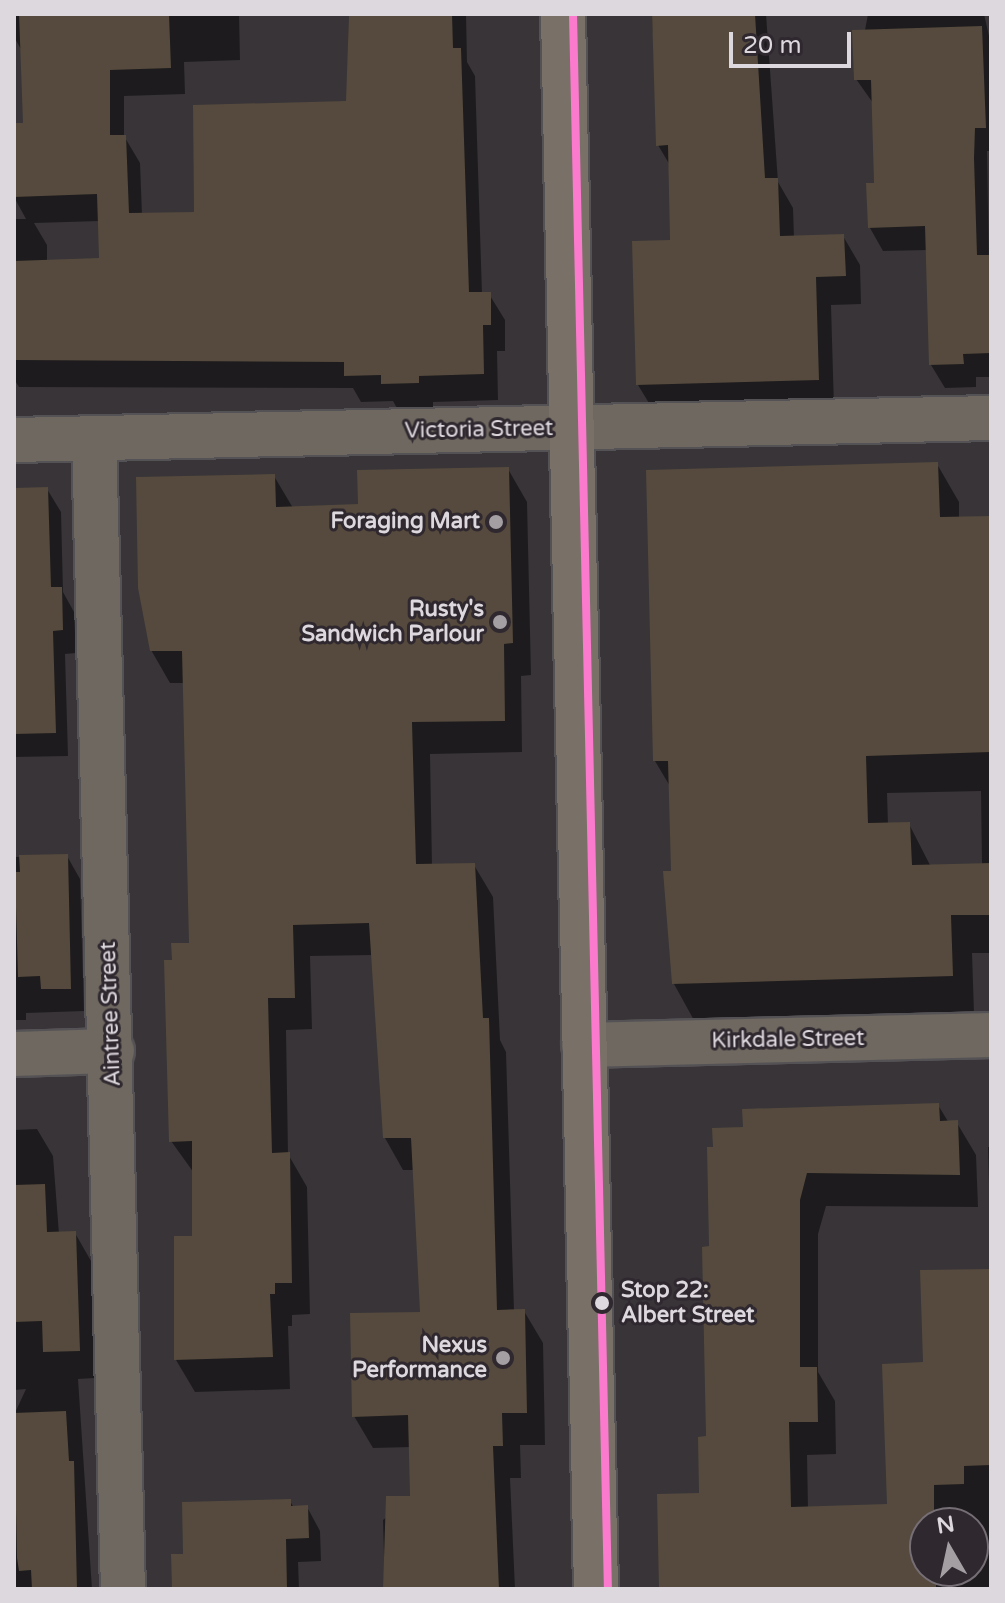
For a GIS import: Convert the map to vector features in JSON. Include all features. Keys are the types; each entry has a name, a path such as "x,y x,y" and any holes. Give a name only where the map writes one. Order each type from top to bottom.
{"main road":[{"path":"563,14 596,1589"}],"street":[{"name":"Victoria Street","path":"14,440 991,418"},
{"name":"Aintree Street","path":"94,438 112,1051 123,1589"},
{"name":"Kirkdale Street","path":"584,1045 991,1035"},
{"path":"14,1054 112,1051"}],"building":[{"path":"19,14 169,14 171,68 110,70 110,135 126,135 129,213 194,212 193,105 346,101 349,14 452,14 453,48 461,48 469,292 491,292 491,325 483,325 484,374 419,376 419,383 381,384 381,375 344,376 344,362 14,360 14,261 99,258 97,194 14,197 14,123 23,123"},
{"path":"652,14 755,14 765,178 778,178 780,236 844,234 846,276 816,277 819,380 636,385 632,241 670,240 668,145 656,146"},
{"path":"982,26 986,128 975,128 974,158 977,255 991,255 991,353 963,354 964,364 929,365 925,226 868,228 866,183 874,183 871,80 854,80 852,30"},
{"path":"938,462 940,517 991,516 991,752 866,756 868,823 910,822 912,865 991,863 991,915 951,915 953,976 672,984 663,871 671,871 668,761 653,761 646,470"},
{"path":"509,467 513,643 504,644 505,721 412,722 416,864 475,863 483,1018 489,1018 497,1310 525,1309 527,1413 502,1413 503,1446 493,1446 499,1589 383,1589 386,1496 410,1496 408,1415 352,1417 350,1313 420,1312 411,1138 383,1138 369,923 293,925 295,998 268,998 272,1153 290,1152 292,1283 275,1283 275,1294 270,1294 273,1357 174,1360 174,1236 192,1236 192,1141 169,1142 164,960 172,960 171,943 189,943 182,651 150,651 138,588 136,477 275,474 276,507 358,504 357,470"},
{"path":"48,487 51,587 62,587 63,630 53,631 56,733 14,734 14,488"},
{"path":"68,854 71,989 41,989 40,976 18,977 15,872 20,872 19,855"},
{"path":"939,1103 940,1121 958,1120 960,1175 807,1173 800,1200 800,1367 817,1367 818,1422 789,1422 791,1507 887,1504 882,1364 923,1362 920,1270 991,1269 991,1465 964,1466 964,1484 934,1485 934,1507 909,1507 909,1587 936,1589 659,1589 657,1494 699,1493 698,1437 706,1436 702,1247 709,1246 707,1147 713,1147 712,1128 743,1127 742,1109"},
{"path":"45,1184 47,1232 76,1231 80,1351 43,1352 42,1321 14,1322 14,1185"},
{"path":"66,1411 69,1461 74,1461 77,1589 32,1589 31,1570 19,1571 17,1558 14,1413"},
{"path":"291,1499 291,1506 308,1505 309,1538 286,1539 287,1589 172,1589 171,1554 183,1554 182,1502"}],"transit line":[{"path":"573,14 608,1589"}],"place":[{"name":"Foraging Mart","path":"496,522"},
{"name":"Rusty's Sandwich Parlour","path":"500,622"},
{"name":"Stop 22: Albert Street","path":"602,1303"},
{"name":"Nexus Performance","path":"503,1358"}]}
